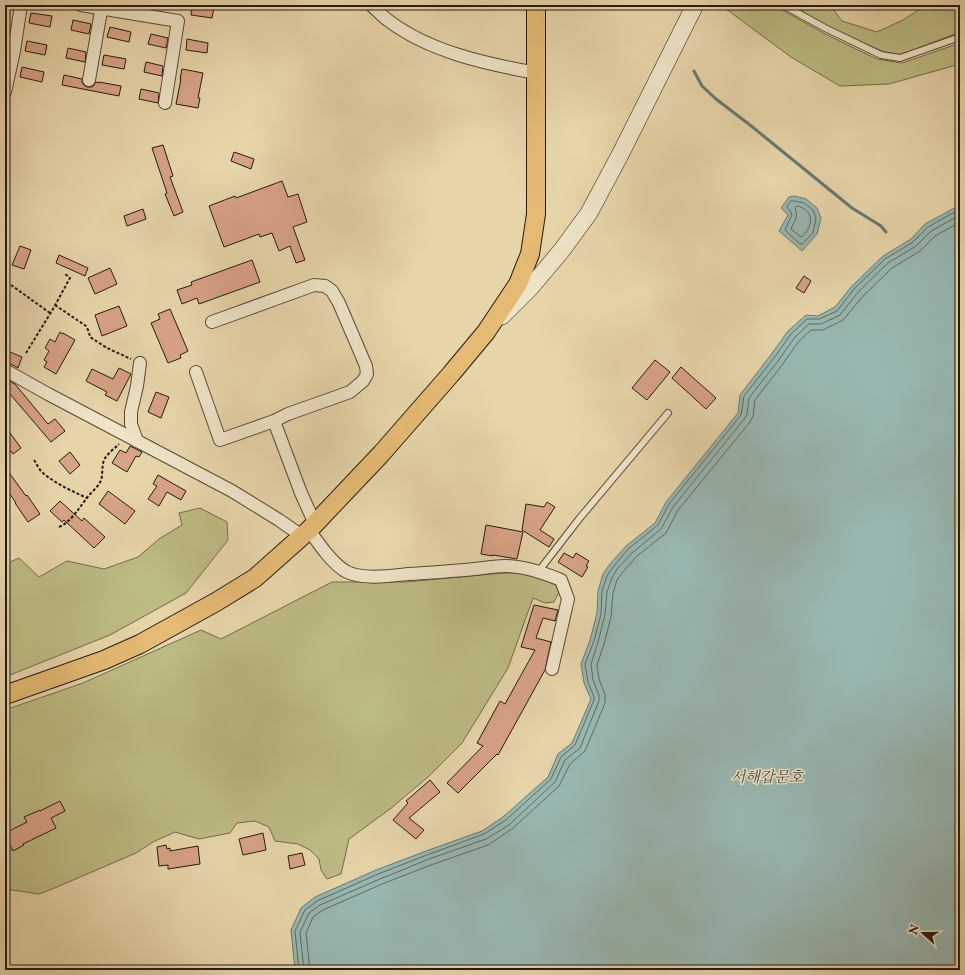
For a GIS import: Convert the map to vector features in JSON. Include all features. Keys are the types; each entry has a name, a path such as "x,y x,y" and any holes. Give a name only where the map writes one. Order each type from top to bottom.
{"main road":[{"path":"486,332 518,284 530,254 536,214 536,5"},
{"path":"5,695 104,660 140,644 216,602 255,578 308,530 381,454 486,332 530,288 562,250 589,213 621,153 695,5"}],"street":[{"path":"5,92 14,51 21,5"},
{"path":"81,5 102,7 178,21 165,103"},
{"path":"371,5 390,22 420,40 455,55 536,73"},
{"path":"89,80 102,7"},
{"path":"196,372 220,440 274,422 288,414 350,392 363,381 367,374 366,366 339,303 332,291 325,286 314,285 212,322"},
{"path":"137,441 131,424 131,412 137,386 140,363"},
{"path":"5,370 232,491 279,520 308,530"},
{"path":"274,422 301,493 308,530 324,550 345,571 371,577 506,566 531,570 561,580 568,599 552,669"}],"lane":[{"path":"783,5 825,28 881,55 900,58 960,38"},
{"path":"538,572 579,519 668,413"}],"path":[{"path":"26,353 70,278 64,273"},
{"path":"11,285 50,313"},
{"path":"55,305 86,326 90,338 107,348 140,363"},
{"path":"59,527 64,525 73,517 99,484 102,478 104,460 126,435"},
{"path":"34,460 42,473 87,498"}],"shaded area":[{"path":"725,5 773,5 825,34 877,59 902,63 960,43 960,64 889,84 840,86 791,57 726,9"},
{"path":"788,5 830,5 842,21 877,32 903,20 926,5 960,5 960,32 900,55 882,51 822,24"},
{"path":"200,508 227,522 228,540 186,593 110,635 5,677 5,562 8,563 19,558 39,577 67,561 104,569 138,557 159,539 182,525 179,513"},
{"path":"503,573 518,573 542,579 555,584 559,592 554,602 545,603 533,598 508,668 462,743 428,777 390,809 349,839 341,874 327,879 321,870 319,859 310,850 298,844 275,841 269,827 255,821 237,823 230,833 199,839 175,832 153,842 136,853 39,894 5,889 5,710 83,683 201,630 221,639 332,582 406,582"}],"water":[{"path":"795,196 806,199 817,208 821,218 817,234 802,251 779,231 788,215 781,208 789,197"},
{"name":"서해갑문호","path":"960,205 960,970 295,970 291,930 301,908 315,897 376,870 482,831 503,817 548,777 558,754 572,743 591,699 584,683 581,664 590,640 597,613 598,591 603,574 610,564 626,546 655,523 666,502 738,413 740,395 788,331 806,315 818,316 835,307 852,286 883,256 911,239 925,224"}],"building":[{"path":"192,5 210,5 210,7 214,7 212,18 191,15"},
{"path":"31,13 52,16 50,27 29,23"},
{"path":"73,20 91,24 89,34 71,30"},
{"path":"110,27 131,32 129,42 107,37"},
{"path":"151,34 168,38 166,48 148,44"},
{"path":"187,39 208,43 207,53 186,50"},
{"path":"27,41 47,45 45,55 25,51"},
{"path":"68,48 86,52 85,62 66,58"},
{"path":"104,55 126,59 124,69 102,65"},
{"path":"146,62 163,66 162,76 144,72"},
{"path":"22,67 44,72 42,82 20,77"},
{"path":"182,69 203,73 198,98 200,98 198,108 176,104"},
{"path":"64,75 82,79 82,83 87,87 92,87 96,82 121,86 119,96 62,85"},
{"path":"141,89 159,93 158,103 139,99"},
{"path":"163,145 173,176 170,177 183,212 174,216 165,194 167,193 152,148"},
{"path":"234,152 254,159 251,169 231,161"},
{"path":"282,181 288,197 298,194 307,222 293,227 305,260 296,263 290,246 279,251 272,233 260,237 259,234 224,247 209,206"},
{"path":"143,209 146,219 127,226 124,216"},
{"path":"20,246 31,250 24,269 12,265"},
{"path":"59,255 88,268 85,276 56,263"},
{"path":"252,260 260,282 199,304 197,298 182,304 177,290 192,285 191,282"},
{"path":"110,268 117,284 95,294 88,278"},
{"path":"804,276 811,281 804,293 796,288"},
{"path":"119,306 127,326 102,336 95,315"},
{"path":"170,309 188,351 180,355 181,358 168,363 151,323 160,319 158,314"},
{"path":"60,332 75,340 56,374 44,367 47,362 44,360 49,351 45,348 50,339 55,342"},
{"path":"5,350 22,357 18,368 9,363 5,363"},
{"path":"655,360 670,372 647,400 632,388"},
{"path":"681,367 716,398 706,409 672,378"},
{"path":"119,368 131,374 117,401 105,395 107,392 86,381 92,369 113,379"},
{"path":"5,379 15,384 48,424 55,419 65,431 51,442 10,394 5,404"},
{"path":"156,392 169,397 161,418 148,412"},
{"path":"5,426 21,448 13,454 5,444"},
{"path":"130,446 142,452 139,457 136,456 127,472 112,463 120,450 126,453"},
{"path":"70,452 80,465 70,474 59,461"},
{"path":"5,467 40,514 28,522 5,487"},
{"path":"158,475 186,491 181,500 167,492 159,506 148,499 157,486 153,484"},
{"path":"108,491 135,511 125,524 99,504"},
{"path":"60,501 82,521 84,518 105,537 94,548 64,520 62,522 50,511"},
{"path":"547,502 555,507 540,530 554,539 549,547 522,530 526,504 544,507"},
{"path":"486,525 523,532 517,559 481,554"},
{"path":"564,553 573,558 576,553 589,561 586,566 588,567 582,577 558,562"},
{"path":"534,605 558,610 555,621 543,618 536,638 551,642 545,670 498,755 497,754 458,793 447,783 483,746 477,743 500,701 505,704 535,650 521,647"},
{"path":"430,780 440,792 409,818 424,830 416,839 393,820 408,803 406,801"},
{"path":"60,801 65,811 51,818 56,828 23,844 24,845 13,851 5,833 27,822 24,817"},
{"path":"263,833 266,850 243,855 239,839"},
{"path":"166,845 167,849 170,848 170,851 198,846 200,864 168,869 168,865 159,866 157,847"},
{"path":"302,853 305,865 290,869 288,856"}],"waterway":[{"path":"694,71 702,86 716,99 852,208 881,226 886,232"}]}
